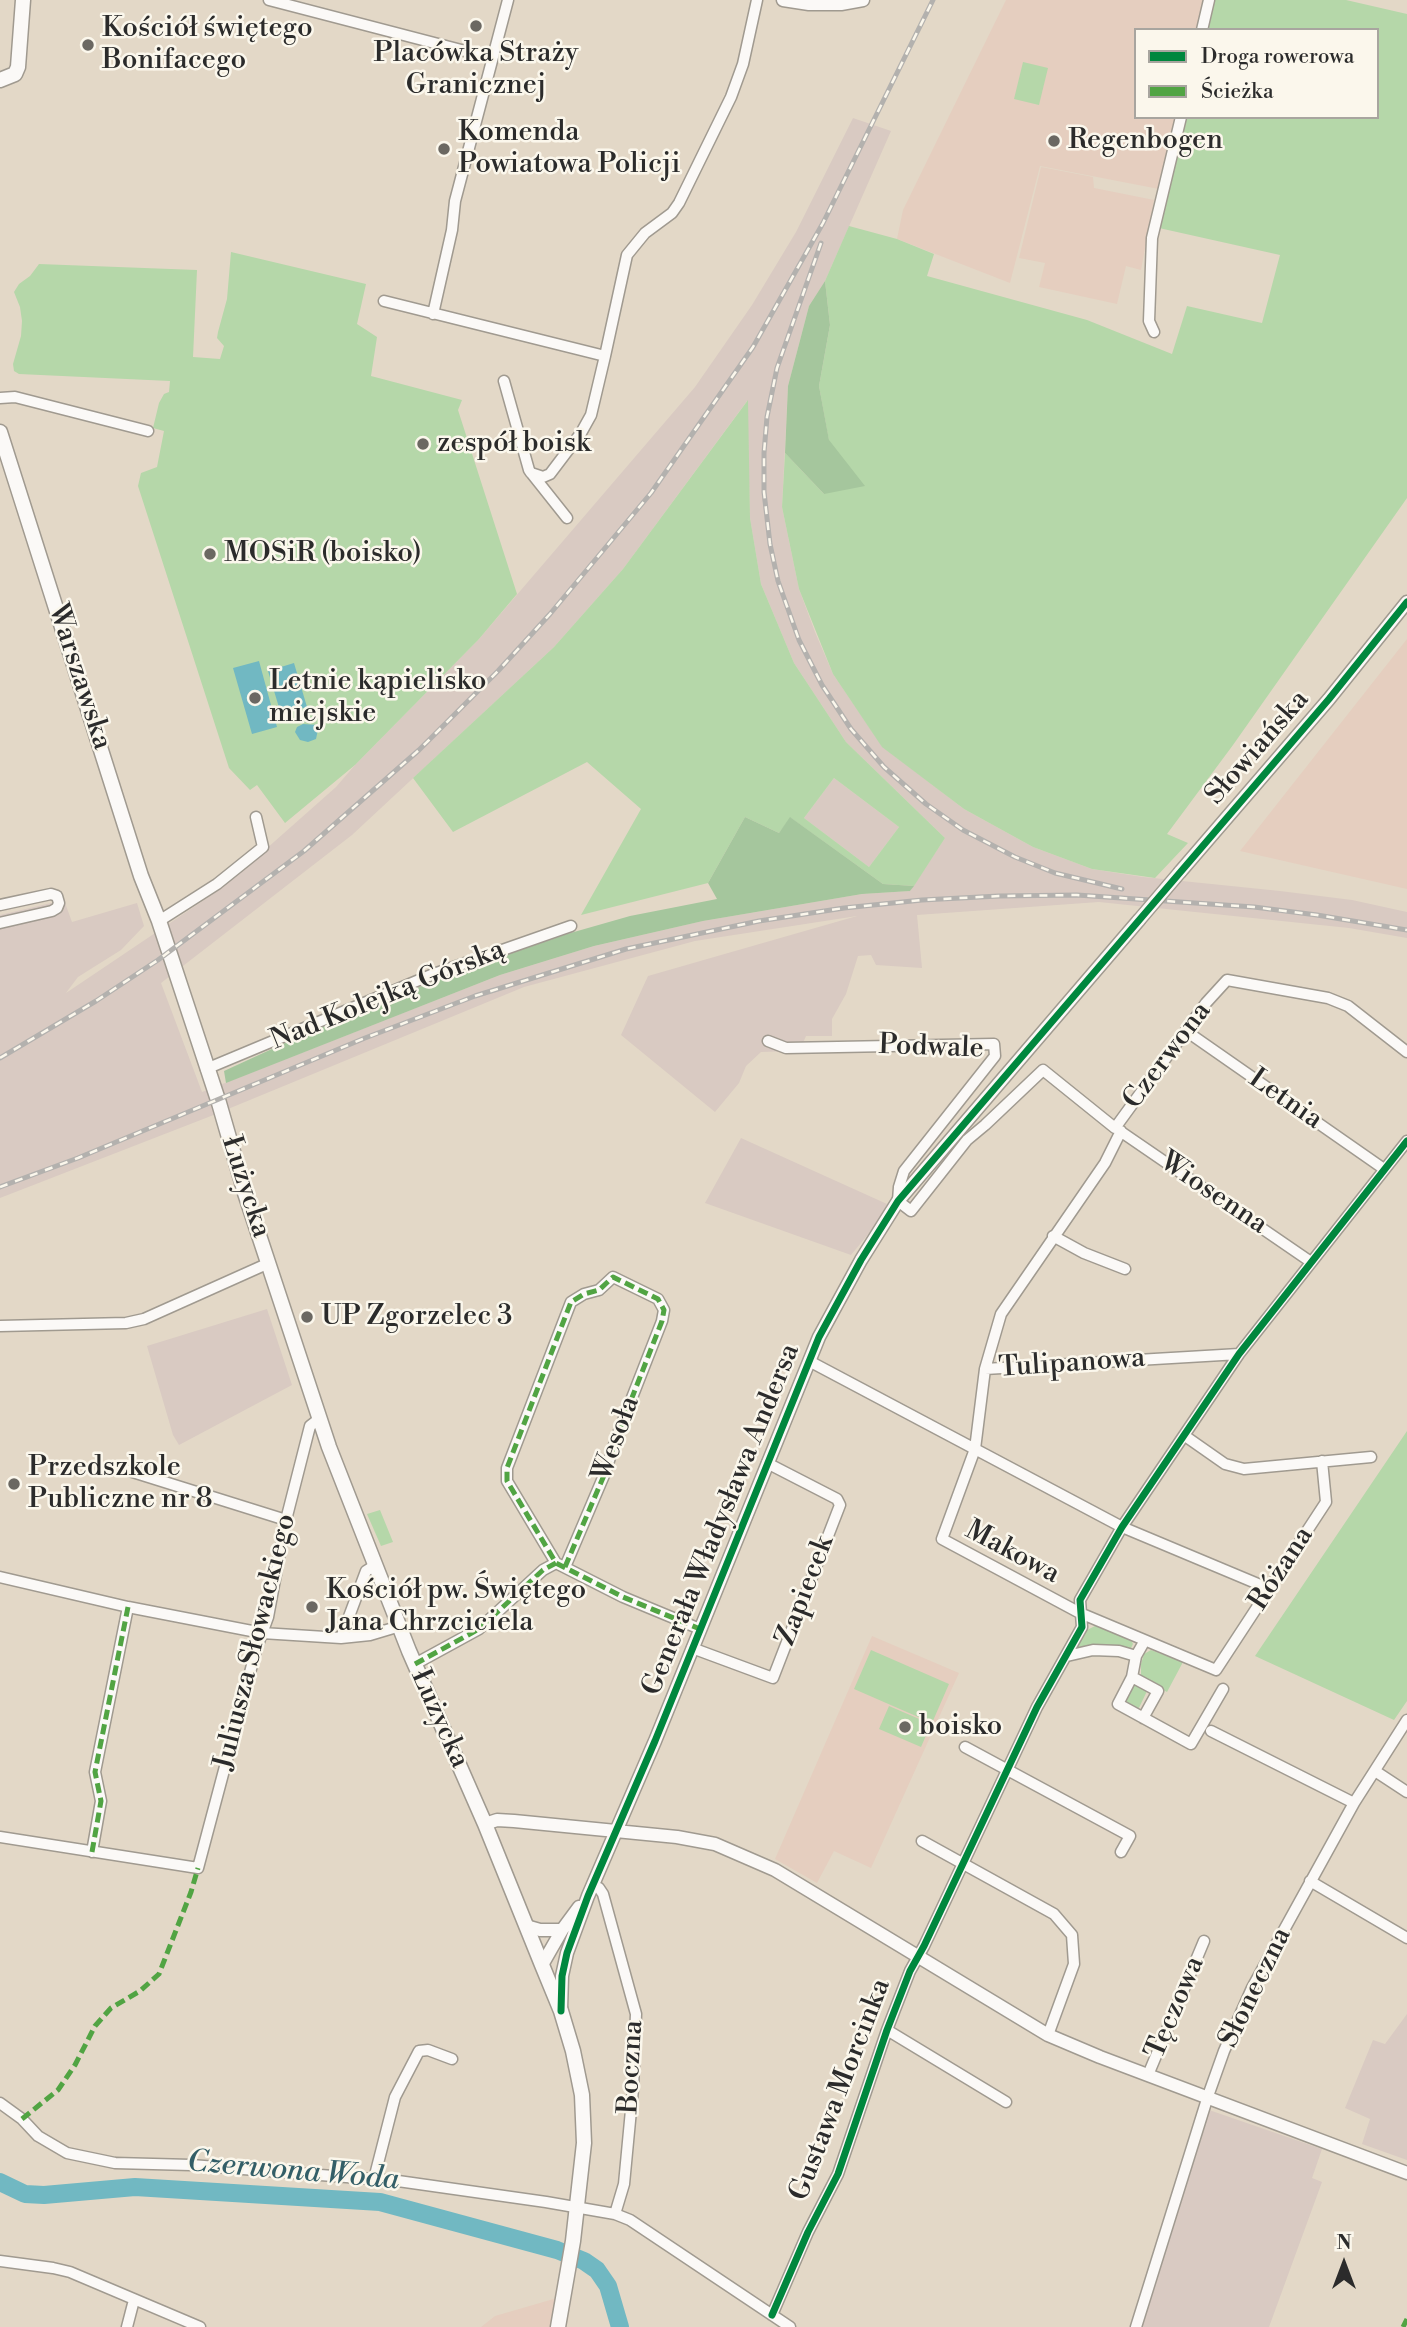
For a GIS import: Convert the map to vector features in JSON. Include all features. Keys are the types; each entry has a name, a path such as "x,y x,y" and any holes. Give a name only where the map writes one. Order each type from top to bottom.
{"main road":[{"path":"0,80 15,74 19,62 23,0"},
{"name":"Warszawska","path":"0,432 3,449 141,876 159,921"},
{"name":"Łużycka","path":"159,921 319,1419 374,1566 485,1824 561,2011 573,2052 582,2095 584,2143 578,2208 558,2327"}],"street":[{"path":"269,0 492,58"},
{"path":"433,314 452,230 455,201 508,0"},
{"path":"531,473 543,477 550,474 591,415 627,255 645,233 672,213 679,203 731,97 743,64 757,0"},
{"path":"783,0 832,4 863,0"},
{"path":"1202,28 1209,0"},
{"path":"1154,332 1149,321 1152,238 1181,119"},
{"path":"384,301 605,356"},
{"path":"504,381 531,473 567,518"},
{"path":"0,398 15,397 148,431"},
{"name":"Słowiańska","path":"1139,920 1329,699 1407,602"},
{"path":"159,921 217,884 263,846 257,817"},
{"path":"0,905 51,894 57,896 59,903 52,911 0,923"},
{"name":"Generała Władysława Andersa","path":"561,2011 562,1976 568,1949 590,1891 617,1832 819,1337 861,1259 898,1201 1139,920"},
{"name":"Nad Kolejką Górską","path":"206,1069 431,975 571,926"},
{"name":"Czerwona","path":"898,1201 911,1211 967,1140 1043,1070 1118,1130 1186,1031 1227,980 1328,998 1348,1006 1407,1052"},
{"name":"Letnia","path":"1186,1031 1384,1169"},
{"name":"Podwale","path":"768,1041 786,1048 994,1044 995,1056 904,1171 898,1201"},
{"path":"985,1369 1000,1314 1105,1163 1118,1130"},
{"name":"Wiosenna","path":"1118,1130 1311,1262"},
{"name":"Gustawa Morcinka","path":"772,2315 808,2232 838,2174 887,2031 917,1957 1037,1707 1082,1628 1080,1600 1122,1527 1239,1354 1407,1141"},
{"path":"1053,1236 1084,1253 1125,1269"},
{"path":"0,1326 126,1323 144,1319 270,1263"},
{"name":"Wesoła","path":"613,1277 658,1299 664,1310 605,1473 561,1565 507,1481 507,1468 571,1302 584,1294 599,1290 613,1277"},
{"name":"Tulipanowa","path":"942,1539 975,1449 985,1369 1239,1354"},
{"path":"809,1361 1122,1527 1270,1589"},
{"name":"Juliusza Słowackiego","path":"92,1852 198,1868 268,1617 286,1520 310,1426 319,1419"},
{"path":"1185,1436 1226,1464 1244,1469 1371,1457"},
{"name":"Różana","path":"1216,1670 1326,1502 1322,1461"},
{"name":"Zapiecek","path":"692,1648 773,1678 840,1505 837,1499 767,1463"},
{"path":"123,1469 286,1520"},
{"name":"Makowa","path":"942,1539 1080,1613 1216,1670"},
{"path":"415,1664 479,1629 543,1570 561,1565 624,1597 700,1629"},
{"path":"341,1638 366,1571 374,1566"},
{"path":"0,1577 128,1607 262,1633 341,1638 370,1635 400,1626"},
{"path":"0,1837 92,1852 101,1801 95,1772 128,1607"},
{"path":"1144,1642 1136,1656 1132,1677 1118,1704 1191,1744 1223,1689"},
{"path":"1067,1656 1093,1650 1119,1651 1136,1656"},
{"path":"1132,1677 1158,1691 1143,1718"},
{"name":"Słoneczna","path":"1136,2327 1208,2096 1224,2051 1252,1988 1354,1803 1407,1720"},
{"path":"1211,1731 1354,1803"},
{"path":"965,1747 1130,1836 1121,1852"},
{"path":"1374,1771 1407,1792"},
{"path":"485,1824 497,1820 690,1838 726,1848 775,1870 1048,2035 1407,2173"},
{"path":"922,1841 1054,1914 1072,1935 1074,1964 1048,2035"},
{"path":"1310,1881 1407,1938"},
{"name":"Boczna","path":"590,1891 599,1888 603,1894 636,2014 633,2089 624,2184 615,2214"},
{"name":"Generała Władysława Andersa","path":"542,1965 562,1930 590,1891"},
{"path":"526,1926 540,1930 562,1930"},
{"name":"Tęczowa","path":"1147,2075 1204,1941"},
{"path":"542,1965 568,1949"},
{"path":"887,2031 1006,2102"},
{"path":"374,2179 396,2097 419,2051 428,2050 452,2059"},
{"path":"0,2103 22,2119 38,2136 67,2153 115,2163 191,2165 374,2179 432,2185 615,2214 630,2220 790,2327"},
{"path":"0,2261 53,2267 70,2272 200,2327"},
{"path":"127,2327 134,2300"}],"shaded area":[{"name":"Regenbogen","path":"1006,0 1205,0 1198,28 1134,28 1134,119 1176,119 1159,189 1040,166 1010,283 897,239 903,210"},
{"path":"853,118 891,131 825,281 809,306 788,386 782,507 799,589 815,632 833,674 882,746 964,809 1033,847 1092,869 1352,900 1407,912 1407,938 1349,928 1099,902 917,915 922,968 876,965 871,955 858,956 846,994 832,1019 832,1036 806,1036 802,1045 793,1051 761,1052 746,1066 739,1083 715,1112 621,1035 648,976 857,916 695,941 524,987 211,1116 0,1198 0,915 64,900 72,922 137,903 144,926 121,950 78,977 66,993 222,888 336,787 479,639 695,387 752,305 796,232","holes":["747,401 750,518 761,584 794,663 846,742 945,838 910,891 862,894 703,921 594,946 500,975 202,1092 161,983 352,835 554,647 623,569"]},
{"path":"1041,167 1093,177 1094,188 1154,200 1141,270 1126,266 1117,304 1039,287 1045,263 1019,258"},
{"path":"1407,639 1407,889 1240,851"},
{"path":"834,778 899,827 869,867 804,818"},
{"path":"741,1138 887,1204 875,1226 851,1255 705,1203"},
{"path":"267,1309 292,1385 179,1445 173,1435 147,1346"},
{"path":"872,1636 959,1673 871,1868 834,1851 817,1883 775,1859"},
{"path":"1407,2014 1407,2160 1362,2144 1370,2119 1345,2108 1373,2040 1385,2044"},
{"path":"1209,2110 1322,2149 1312,2178 1322,2182 1269,2327 1136,2327"},
{"path":"557,2298 552,2327 481,2327 495,2316"}],"green space":[{"path":"1214,0 1346,0 1407,14 1407,498 1167,834 1188,843 1155,878 1092,869 1033,847 964,809 882,747 833,674 799,589 782,507 785,453 824,494 829,441 819,386 830,325 825,281 849,226 897,239 934,254 927,276 1087,320 1172,354 1187,306 1262,323 1280,255 1159,228 1186,119 1379,119 1379,28 1207,28"},
{"path":"1023,62 1048,68 1039,105 1014,99"},
{"path":"231,252 366,284 357,324 377,337 371,376 462,400 458,410 517,594 479,639 355,765 285,823 257,785 250,790 229,768 138,486 141,473 157,467 164,431 153,428 159,403 164,394 169,392 170,381 19,374 14,371 13,364 22,321 14,292 39,264 197,270 193,357 220,359 224,346 217,338 227,299"},
{"path":"825,281 830,325 819,386 829,440 865,486 824,494 785,453 788,386 809,306"},
{"path":"748,400 750,518 761,584 794,663 846,742 945,838 914,886 883,884 791,818 779,833 745,817 708,883 581,915 641,809 587,762 453,832 413,778 554,647 623,569","holes":["834,778 899,827 869,867 804,818"]},
{"path":"745,817 779,833 790,817 883,884 914,886 910,891 862,894 703,921 594,946 500,975 226,1083 224,1071 335,1020 463,970 567,934 630,916 717,899 708,883"},
{"path":"1407,1431 1407,1701 1394,1720 1255,1656"},
{"path":"380,1510 393,1542 381,1546 367,1514"},
{"path":"1095,1626 1131,1640 1131,1648 1096,1645 1075,1649 1085,1631"},
{"path":"871,1650 949,1684 932,1723 854,1689"},
{"path":"1151,1650 1183,1662 1167,1692 1141,1678 1144,1654"},
{"path":"1133,1683 1147,1691 1138,1710 1123,1703"},
{"name":"boisko","path":"889,1706 931,1724 921,1747 879,1729"}],"water":[{"name":"Letnie kąpielisko miejskie","path":"259,661 277,727 252,734 233,668"},
{"path":"294,663 307,707 281,714 268,671"},
{"path":"303,724 319,725 316,739 308,742 300,740 295,732 297,727"}],"waterway":[{"name":"Czerwona Woda","path":"0,2182 25,2194 44,2195 135,2187 380,2202 557,2250 584,2261 597,2270 608,2286 620,2327"}],"railway":[{"path":"0,1058 96,1001 158,960 304,851 419,750 550,614 651,493 753,347 823,223 933,0"},
{"path":"821,243 777,368 767,417 764,453 764,492 770,544 778,581 799,640 822,685 851,729 884,767 926,804 963,830 1015,857 1055,873 1122,889"},
{"path":"0,1187 78,1158 365,1038 475,996 626,949 759,921 922,900 1077,895 1254,907 1407,930"}],"marked path":[{"path":"565,1567 605,1473 664,1310 658,1299 613,1277 599,1290 584,1294 571,1302 507,1468 507,1481 556,1563 623,1597 700,1629"},
{"path":"415,1664 479,1629 543,1570 556,1563"},
{"path":"92,1852 101,1801 95,1772 128,1607"},
{"path":"22,2119 58,2090 75,2065 95,2026 111,2008 140,1991 159,1974 198,1868"},
{"path":"1403,2327 1407,2319"}],"cycle path":[{"path":"561,2011 562,1976 567,1953 588,1896 655,1741 819,1337 861,1260 898,1201 1329,699 1407,602"},
{"path":"772,2315 808,2232 838,2174 910,1971 1037,1707 1082,1627 1080,1600 1122,1527 1239,1354 1407,1141"}],"place":[{"name":"Placówka Straży Granicznej","path":"476,26"},
{"name":"Kościół świętego Bonifacego","path":"88,45"},
{"name":"Regenbogen","path":"1054,141"},
{"name":"Komenda Powiatowa Policji","path":"444,149"},
{"name":"zespół boisk","path":"423,444"},
{"name":"MOSiR (boisko)","path":"210,554"},
{"name":"Letnie kąpielisko miejskie","path":"255,698"},
{"name":"UP Zgorzelec 3","path":"307,1317"},
{"name":"Przedszkole Publiczne nr 8","path":"14,1484"},
{"name":"Kościół pw. Świętego Jana Chrzciciela","path":"312,1607"},
{"name":"boisko","path":"905,1727"}]}
